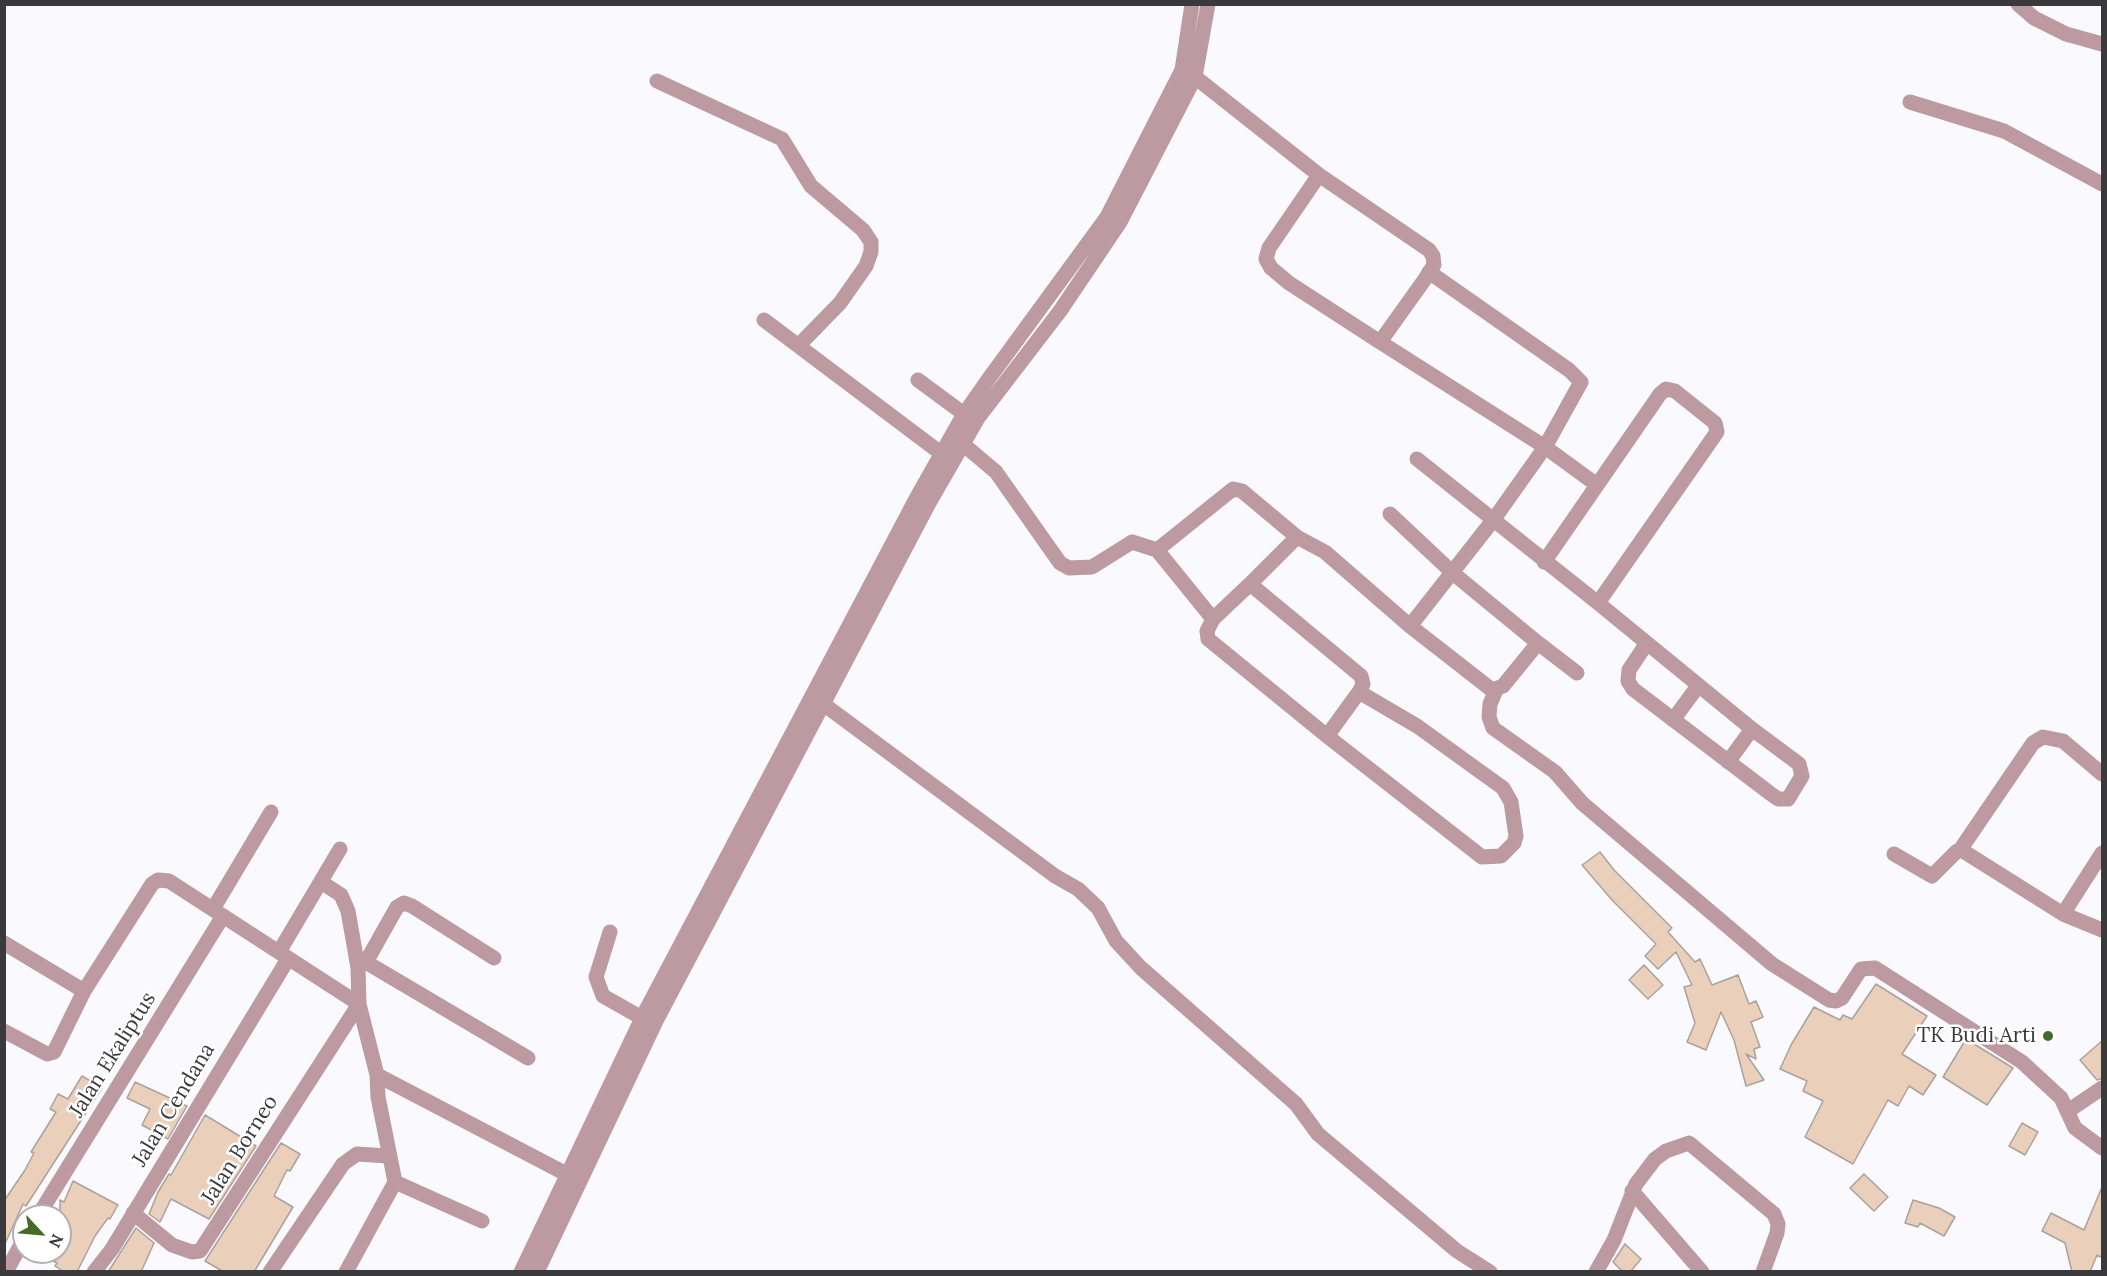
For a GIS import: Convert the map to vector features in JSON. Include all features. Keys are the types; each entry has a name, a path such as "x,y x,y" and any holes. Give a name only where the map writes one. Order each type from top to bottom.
{"street":[{"path":"537,1272 572,1178 642,1018 822,703 929,503 958,440 964,414 1107,217 1182,70 1192,4"},
{"path":"521,1272 656,1021 759,811 942,454 978,418 1099,257 1120,222 1195,77 1208,4"},
{"path":"2018,4 2034,18 2066,34 2103,44"},
{"path":"1195,77 1319,175 1429,250 1433,256 1434,265 1380,342"},
{"path":"657,81 782,139 811,186 863,230 871,242 871,252 866,266 840,303 799,345"},
{"path":"1910,102 2004,131 2103,184"},
{"path":"1319,175 1269,248 1266,259 1271,268 1289,283 1545,447 1597,485"},
{"path":"1410,626 1454,574 1545,447 1581,382 1575,374 1429,272"},
{"path":"764,320 942,454"},
{"path":"918,380 964,414"},
{"path":"1544,562 1666,389 1675,391 1718,426 1717,432 1598,603"},
{"path":"958,440 996,472 1060,563 1069,568 1092,567 1132,542 1157,550 1213,619"},
{"path":"1417,459 1598,603 1647,643 1698,686 1799,764 1802,776 1791,795 1786,799 1776,798 1633,689 1628,681 1629,670 1647,643"},
{"path":"1157,550 1233,489 1242,491 1298,537 1325,552 1485,687 1496,690"},
{"path":"1390,514 1454,574 1577,673"},
{"path":"1298,537 1213,619 1207,631 1208,639 1327,736 1482,857 1501,856 1514,843 1516,836 1512,802 1503,788 1417,726 1359,692"},
{"path":"1250,584 1357,672 1363,684 1327,736"},
{"path":"1538,643 1503,686 1496,690 1490,704 1489,717 1493,728 1555,772 1582,803 1780,970 1829,1000 1836,1001 1842,998 1861,969 1875,968 2022,1062 2061,1098 2075,1128 2103,1148"},
{"path":"1673,720 1698,686"},
{"path":"822,703 1055,876 1078,889 1098,908 1116,941 1141,968 1296,1104 1318,1134 1457,1251 1490,1272"},
{"path":"1728,762 1752,729"},
{"path":"1893,854 1932,876 1960,850 2033,743 2043,737 2063,741 2103,774"},
{"name":"Jalan Ekaliptus","path":"45,1204 218,913 270,812"},
{"name":"Jalan Cendana","path":"94,1272 133,1213 284,955 340,849"},
{"path":"1960,850 2063,914 2103,930"},
{"path":"2063,914 2103,853"},
{"path":"4,1031 47,1054 54,1052 84,991 152,884 158,880 169,881 359,1004"},
{"path":"321,882 341,895 348,911 361,965 359,1004 377,1076 378,1097 388,1156 395,1182 346,1272"},
{"path":"361,965 386,930 397,907 404,903 494,958"},
{"path":"610,932 596,977 603,996 642,1018"},
{"path":"4,943 84,991"},
{"path":"361,965 528,1058"},
{"name":"Jalan Borneo","path":"133,1213 172,1245 192,1252 200,1251 359,1004"},
{"path":"377,1076 572,1178"},
{"path":"2068,1110 2103,1088"},
{"path":"1596,1272 1614,1240 1632,1191 1655,1159 1680,1144 1689,1143 1774,1214 1778,1224 1777,1233 1763,1272"},
{"path":"270,1272 343,1164 357,1154 388,1156"},
{"path":"395,1182 482,1221"},
{"path":"1632,1191 1702,1272"}],"building":[{"path":"1600,852 1614,870 1672,928 1668,932 1695,962 1700,959 1712,985 1738,975 1749,1004 1756,1001 1763,1017 1751,1022 1760,1047 1754,1049 1756,1059 1746,1054 1764,1080 1746,1086 1734,1040 1721,1012 1706,1050 1687,1042 1695,1023 1684,987 1692,985 1676,952 1658,969 1645,956 1656,944 1612,900 1582,865"},
{"path":"1644,965 1663,985 1648,999 1629,980"},
{"path":"1876,984 1927,1016 1902,1054 1936,1075 1923,1095 1909,1086 1898,1106 1888,1100 1853,1164 1805,1137 1823,1101 1803,1091 1807,1081 1780,1069 1791,1045 1814,1007 1840,1020 1843,1015 1852,1019"},
{"path":"1966,1039 2013,1068 1987,1105 1943,1077"},
{"path":"2103,1040 2103,1078 2097,1080 2080,1060"},
{"path":"82,1076 102,1088 27,1204 12,1204 12,1228 4,1246 4,1201 25,1170 34,1153 31,1152 56,1112 50,1109 58,1094 68,1099"},
{"path":"135,1082 187,1106 168,1139 142,1125 150,1109 127,1098"},
{"path":"205,1115 256,1146 209,1219 171,1199 160,1222 149,1214 158,1192 169,1174 171,1175"},
{"path":"2022,1123 2038,1132 2025,1155 2009,1146"},
{"path":"281,1143 300,1154 290,1171 287,1170 274,1196 293,1207 254,1272 224,1272 205,1261"},
{"path":"1864,1174 1888,1197 1874,1211 1850,1188"},
{"path":"73,1181 118,1205 110,1219 108,1218 95,1236 77,1272 64,1272 55,1266 56,1264 72,1264 72,1204 60,1204 60,1200 64,1202"},
{"path":"2102,1187 2103,1258 2097,1255 2090,1272 2072,1272 2065,1243 2042,1231 2051,1213 2084,1230"},
{"path":"1913,1200 1939,1208 1955,1217 1944,1236 1920,1223 1918,1227 1905,1223"},
{"path":"136,1228 154,1243 141,1272 108,1272"},
{"path":"1625,1244 1641,1259 1630,1272 1623,1272 1613,1262"}],"place":[{"name":"TK Budi Arti","path":"2048,1036"}]}
